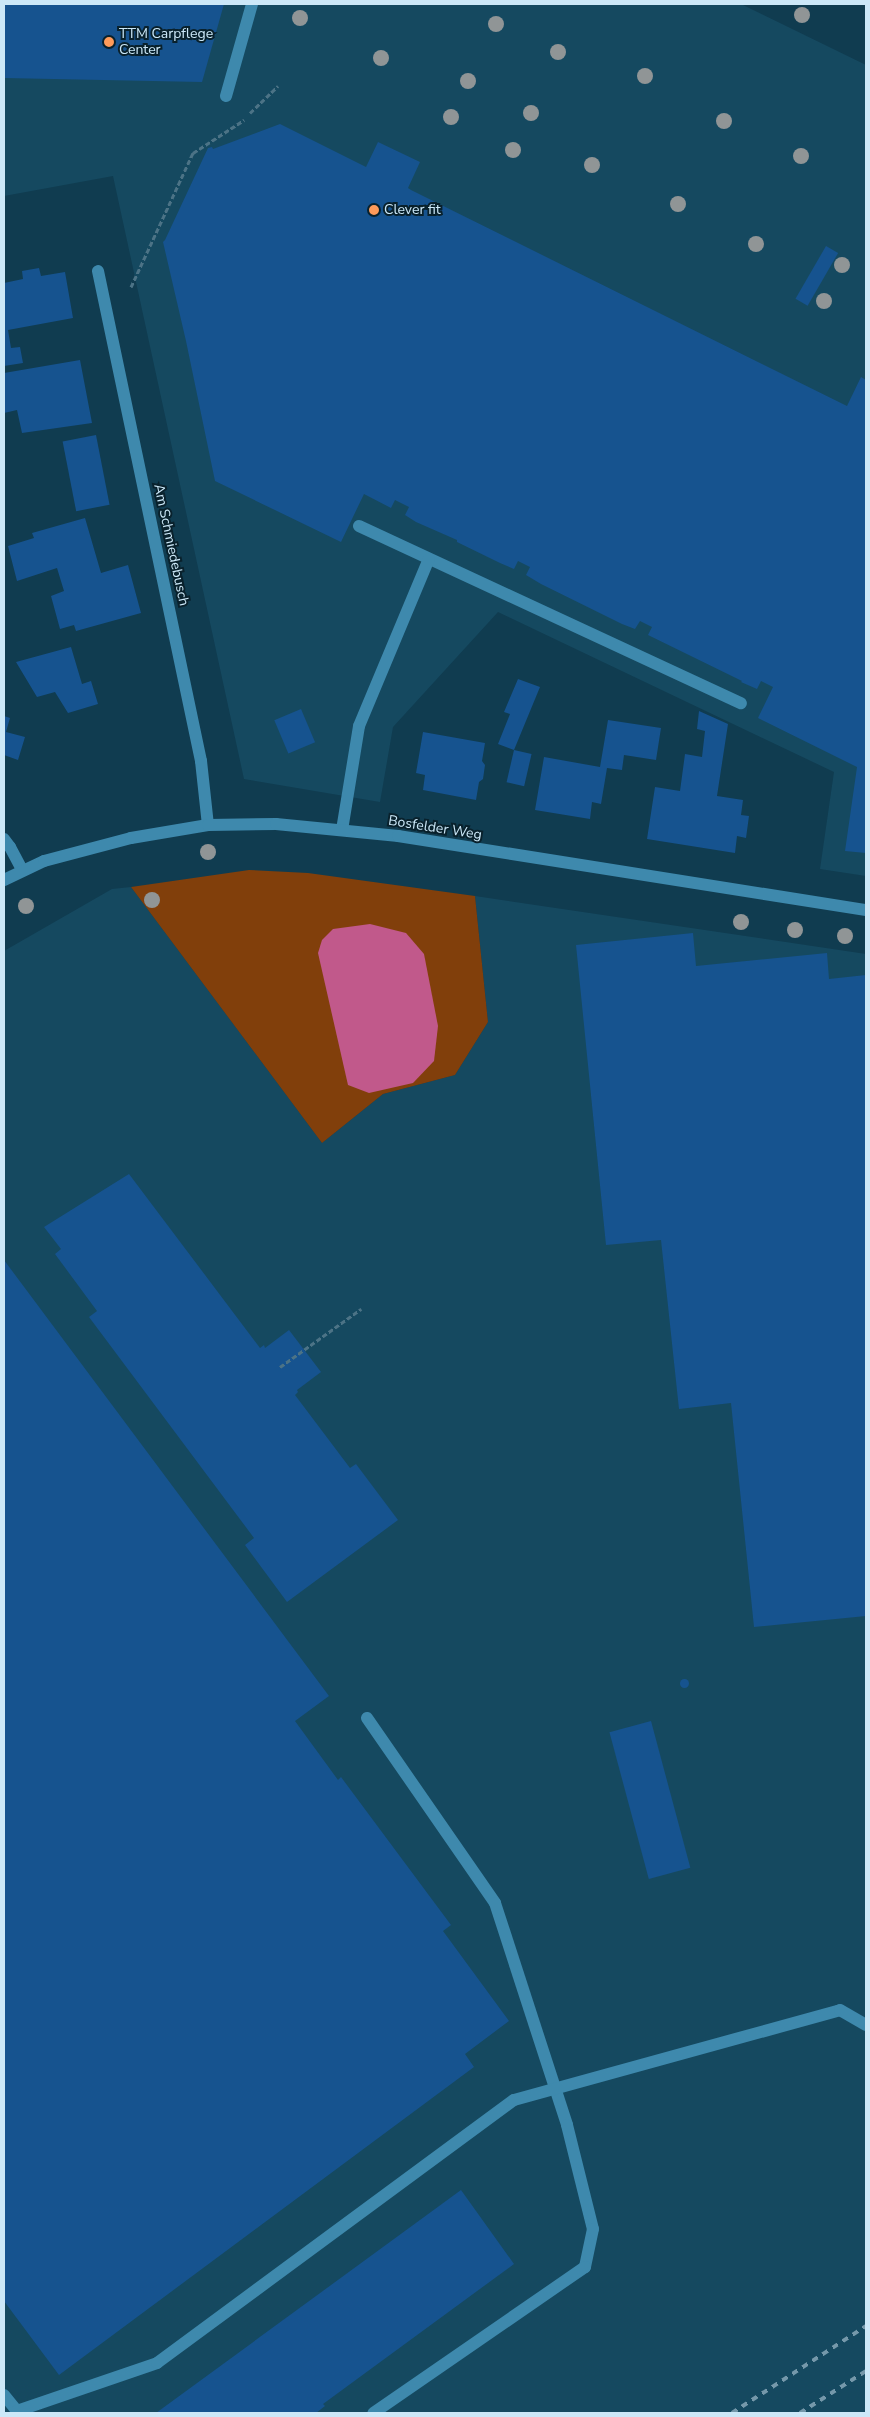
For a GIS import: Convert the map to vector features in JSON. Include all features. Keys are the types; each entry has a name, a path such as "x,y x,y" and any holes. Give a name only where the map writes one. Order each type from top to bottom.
{"street":[{"path":"226,96 252,4"},
{"name":"Am Schmiedebusch","path":"98,271 201,761 208,825"},
{"path":"359,526 741,703"},
{"path":"342,830 359,726 429,558"},
{"name":"Bosfelder Weg","path":"4,880 44,861 131,838 208,825 276,824 398,836 866,910"},
{"path":"4,839 22,870"},
{"path":"366,1718 495,1903 553,2088 567,2125 593,2229 585,2267 373,2413"},
{"path":"4,2394 17,2412 156,2363 514,2100 840,2010 866,2025"}],"path":[{"path":"106,306 125,301 193,153 241,122 278,86"},
{"path":"280,1367 361,1309"}],"shaded area":[{"path":"4,4 741,4 866,65 866,876 820,869 834,772 498,612 393,727 380,802 244,779 113,176 4,196"},
{"path":"249,870 308,873 475,896 488,1022 455,1075 383,1094 322,1143 131,887"},
{"path":"131,887 322,1143 383,1094 455,1075 488,1022 475,896 866,954 866,2413 4,2413 4,951 112,889"},
{"path":"370,924 406,933 424,954 438,1026 434,1061 413,1083 369,1093 348,1085 318,953 322,940 333,929"}],"building":[{"name":"TTM Carpflege Center","path":"5,4 224,4 202,82 4,78"},
{"path":"280,124 366,167 378,142 420,162 408,188 411,190 847,406 861,377 866,380 866,853 845,851 857,767 758,718 773,687 761,681 757,689 741,682 648,635 652,627 640,621 635,629 541,584 526,575 530,567 518,561 514,569 416,522 405,515 409,507 395,500 391,508 364,494 341,542 215,481 163,242 208,148 212,147 213,149"},
{"path":"826,246 838,253 808,306 796,299"},
{"path":"39,268 41,276 65,272 73,318 8,330 11,348 20,347 23,363 4,366 4,283 23,279 22,271"},
{"path":"80,360 92,423 22,433 17,410 4,413 4,373"},
{"path":"96,435 110,505 76,511 63,441"},
{"path":"85,518 101,573 128,565 141,613 76,631 74,625 60,629 51,596 64,591 57,568 17,581 8,546 34,538 32,533"},
{"path":"71,647 82,684 91,681 98,704 68,713 55,692 37,697 16,662"},
{"path":"518,679 540,687 514,750 498,744 510,714 504,712"},
{"path":"301,709 315,742 288,753 274,720"},
{"path":"699,711 728,724 717,796 743,800 741,815 749,816 746,838 737,836 735,853 647,839 655,787 680,791 685,754 702,757 705,731 697,729"},
{"path":"4,716 10,718 6,732 25,737 18,760 4,755"},
{"path":"608,720 661,728 656,760 624,755 622,770 607,768 601,804 592,802 590,819 535,810 544,757 600,767"},
{"path":"423,732 485,743 482,761 485,765 483,779 479,782 476,800 423,790 425,775 416,773"},
{"path":"514,750 532,754 524,786 507,782"},
{"path":"693,933 696,966 827,953 829,979 866,975 866,1616 754,1627 731,1403 679,1409 661,1240 606,1245 576,945"},
{"path":"129,1174 260,1348 264,1345 265,1348 289,1330 321,1372 297,1390 298,1392 295,1395 350,1468 356,1464 398,1520 287,1602 245,1545 254,1538 89,1317 97,1311 55,1254 61,1249 44,1227"},
{"path":"4,1260 329,1696 295,1721 338,1780 341,1777 451,1925 443,1931 509,2021 465,2054 474,2067 59,2375 4,2301"},
{"path":"684,1678 689,1683 684,1688 679,1683"},
{"path":"651,1721 690,1868 649,1879 609,1732"},
{"path":"461,2190 514,2264 323,2404 325,2406 316,2413 156,2413"}],"railway":[{"path":"732,2413 866,2326"},
{"path":"800,2413 866,2371"}],"place":[{"name":"TTM Carpflege Center","path":"109,42"},
{"name":"Clever fit","path":"374,210"}]}
